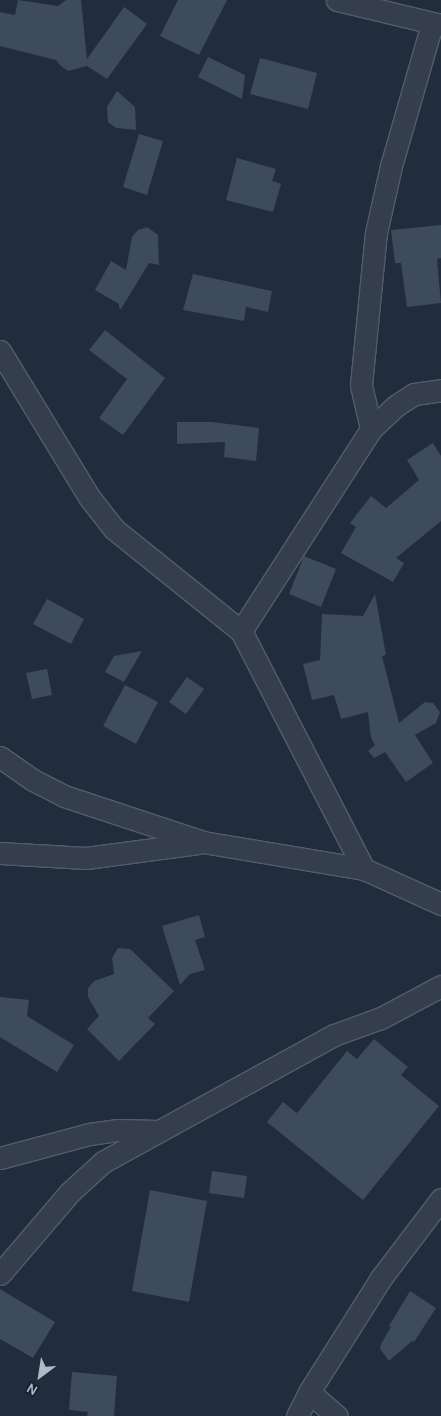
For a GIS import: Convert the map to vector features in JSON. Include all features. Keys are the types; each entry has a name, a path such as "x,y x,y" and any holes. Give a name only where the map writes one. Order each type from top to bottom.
{"street":[{"path":"337,0 437,24 391,166 376,233 361,385 371,429"},
{"path":"0,351 88,497 114,529 241,630 364,869"},
{"path":"241,630 371,429 397,405 414,394 441,390"},
{"path":"0,757 33,780 64,796 203,842 364,869 441,904"},
{"path":"0,853 86,858 203,842"},
{"path":"0,1274 70,1192 103,1162 334,1035 381,1018 441,986"},
{"path":"0,1158 89,1134 117,1130 158,1131"},
{"path":"297,1416 309,1392 381,1278 441,1199"},
{"path":"309,1392 337,1416"}],"building":[{"path":"18,0 58,6 66,0 81,0 87,59 124,7 147,24 107,79 87,66 68,71 56,60 0,46 0,12 15,15"},
{"path":"178,0 227,0 199,55 160,36"},
{"path":"208,57 245,75 242,99 198,77"},
{"path":"260,58 317,73 308,109 250,94"},
{"path":"117,91 135,107 136,130 116,128 108,122 107,107"},
{"path":"139,134 163,141 147,195 123,187"},
{"path":"237,158 276,169 272,181 281,184 273,212 226,200"},
{"path":"441,225 441,258 437,259 441,303 407,307 401,263 395,263 391,230"},
{"path":"147,227 158,235 159,265 149,263 121,309 119,304 95,290 111,261 126,270 132,237 138,230"},
{"path":"193,274 272,291 268,312 246,307 244,321 183,310"},
{"path":"105,330 165,378 123,435 99,418 127,379 89,350"},
{"path":"177,422 212,422 259,428 256,461 224,457 225,442 177,444"},
{"path":"433,443 441,456 441,521 396,558 404,563 393,582 341,553 356,527 350,523 371,496 386,508 419,480 407,460"},
{"path":"304,556 336,569 321,607 289,594"},
{"path":"375,594 386,655 382,656 399,723 425,702 433,703 440,712 436,723 415,735 433,763 406,782 385,752 374,758 368,751 375,745 371,738 368,712 341,719 334,695 312,700 303,664 320,660 322,614 363,616"},
{"path":"47,599 84,619 71,644 33,624"},
{"path":"142,651 124,682 105,672 114,656"},
{"path":"47,669 52,695 32,699 26,673"},
{"path":"187,677 204,689 186,714 169,702"},
{"path":"125,685 158,702 136,744 103,726"},
{"path":"199,915 205,937 195,940 205,970 190,974 180,985 162,926"},
{"path":"118,948 130,949 174,991 148,1018 155,1024 119,1061 87,1029 99,1016 88,997 88,988 94,981 114,974 112,958"},
{"path":"0,997 29,1000 27,1016 74,1045 57,1072 0,1037"},
{"path":"374,1039 408,1067 401,1075 439,1106 363,1200 267,1122 283,1102 297,1113 347,1051 357,1059"},
{"path":"212,1171 247,1176 244,1198 209,1193"},
{"path":"150,1190 207,1201 189,1302 132,1291"},
{"path":"0,1289 55,1322 33,1358 0,1339"},
{"path":"410,1291 436,1308 414,1342 412,1341 389,1361 380,1349 381,1344 391,1327 389,1326"},
{"path":"72,1372 117,1376 114,1416 87,1416 88,1412 69,1410"}]}
